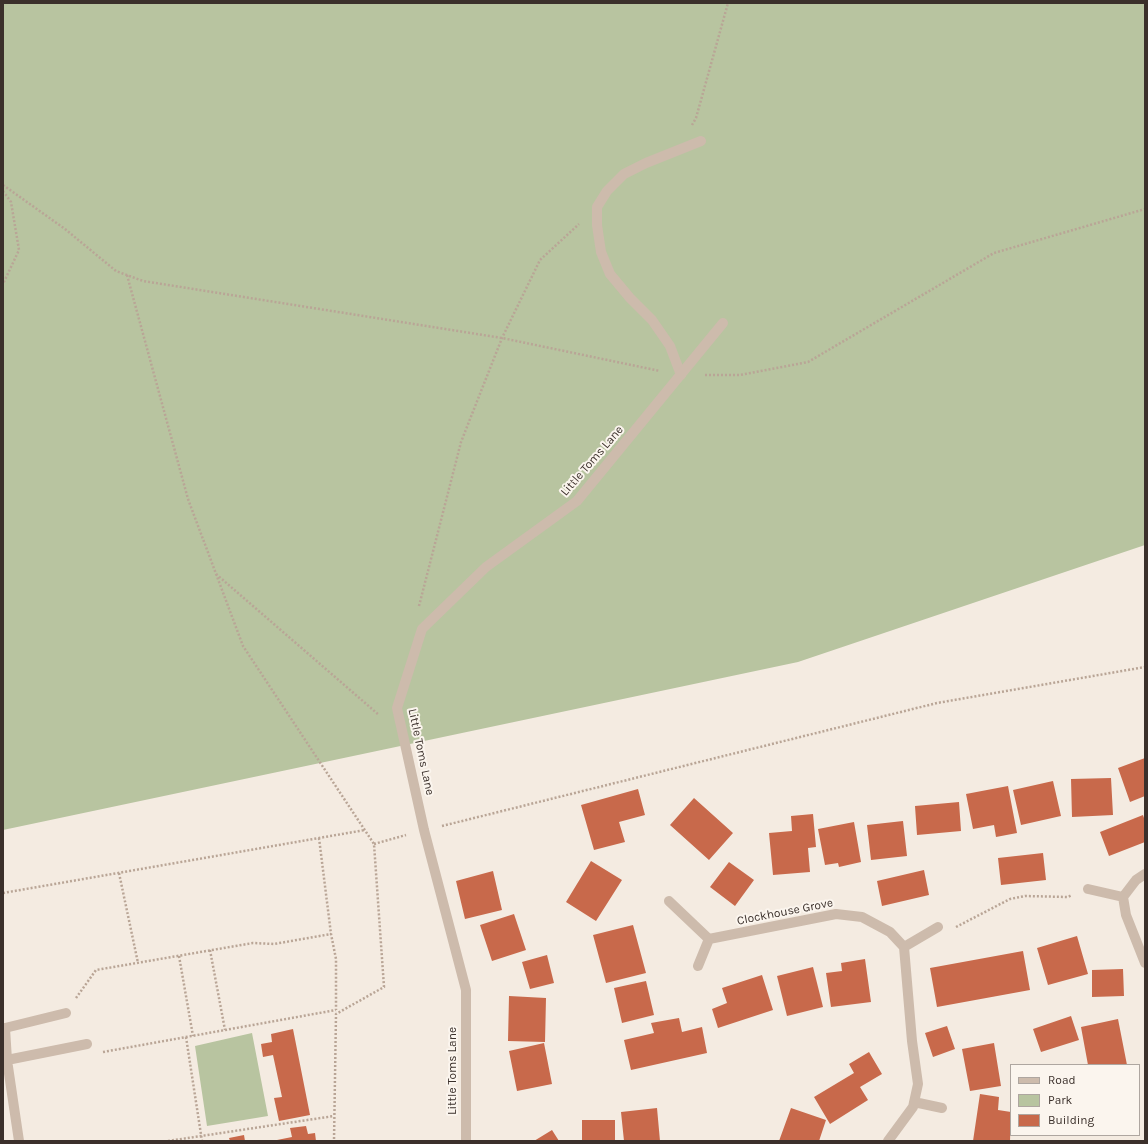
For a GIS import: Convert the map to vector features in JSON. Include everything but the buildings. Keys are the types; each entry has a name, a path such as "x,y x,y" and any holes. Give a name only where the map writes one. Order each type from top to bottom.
{"street":[{"path":"681,375 670,346 657,326 610,274 600,252 597,225 598,207 607,191 624,174 646,163 701,141"},
{"name":"Little Toms Lane","path":"466,1141 466,990 424,830 397,708 422,629 486,567 577,501 723,324"},
{"path":"1145,874 1136,880 1123,897 1126,915 1145,963"},
{"path":"1088,889 1123,897"},
{"path":"669,901 709,939 698,966"},
{"name":"Clockhouse Grove","path":"709,939 836,914 862,917 890,932 904,947"},
{"path":"888,1141 913,1107 918,1084 912,1041 904,947 938,927"},
{"path":"19,1141 7,1060 5,1028 66,1013"},
{"path":"7,1060 87,1044"},
{"path":"914,1102 942,1108"}],"path":[{"path":"672,153 696,118 728,3"},
{"path":"3,185 66,229 116,271 143,281 502,338 681,375 740,375 808,362 994,252 1145,209"},
{"path":"3,191 11,202 19,250 3,284"},
{"path":"422,629 416,617 461,442 502,338 540,260 598,207"},
{"path":"127,275 188,499 243,646 374,844 384,987 336,1014"},
{"path":"216,574 379,715"},
{"path":"374,844 424,830 937,703 1145,667"},
{"path":"3,893 365,830"},
{"path":"318,838 331,934 336,959 334,1141"},
{"path":"118,873 138,963"},
{"path":"938,927 954,928 1010,899 1025,896 1068,897 1088,889"},
{"path":"66,1013 96,970 252,943 274,944 331,934"},
{"path":"210,950 225,1030"},
{"path":"180,956 193,1036"},
{"path":"87,1044 102,1052 336,1010"},
{"path":"186,1037 202,1141"},
{"path":"168,1141 334,1116"}],"green space":[{"path":"3,3 1145,3 1145,545 798,662 3,830"},
{"path":"252,1033 268,1116 207,1126 195,1046"}]}
